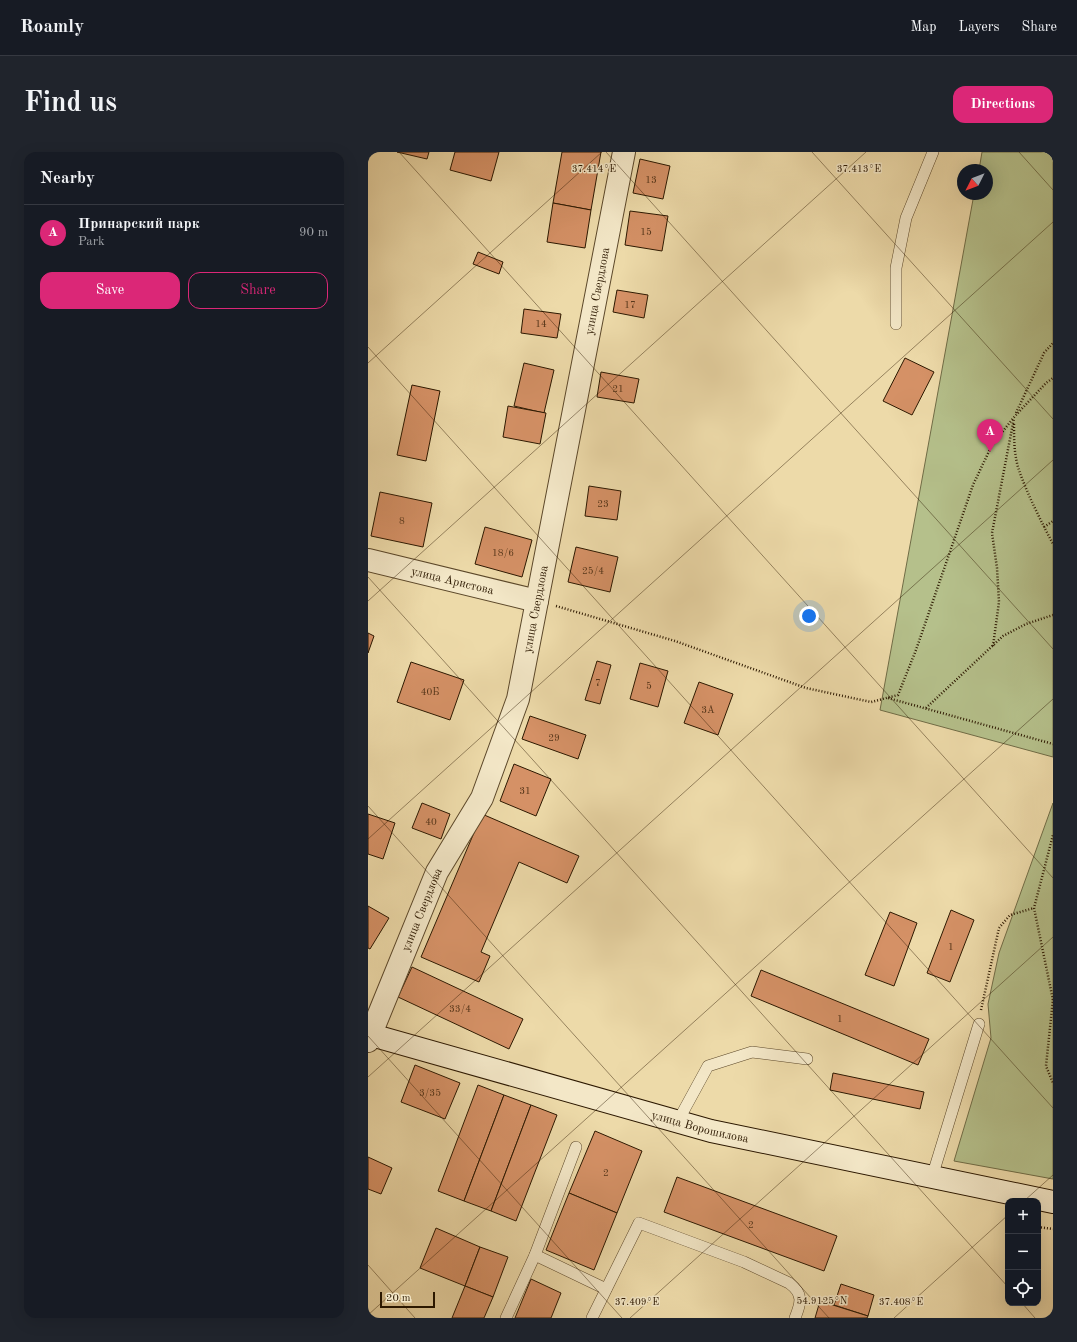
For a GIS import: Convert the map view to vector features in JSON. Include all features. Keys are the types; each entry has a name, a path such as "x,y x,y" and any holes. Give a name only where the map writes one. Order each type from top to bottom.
{"street":[{"name":"улица Свердлова","path":"369,1037 437,872 482,798 518,699 624,152"},
{"name":"улица Аристова","path":"368,560 537,601"},
{"name":"улица Ворошилова","path":"369,1037 711,1130 1045,1201"}],"lane":[{"path":"896,324 896,268 906,218 934,152"},
{"path":"932,1177 979,1024"},
{"path":"678,1121 708,1066 752,1052 807,1059"},
{"path":"506,1318 535,1255 576,1147"},
{"path":"592,1318 639,1223 744,1262 789,1283 799,1294 800,1305 795,1318"},
{"path":"535,1255 606,1289"}],"path":[{"path":"993,646 999,602 997,568 992,533 1015,416 1044,353 1053,343"},
{"path":"537,601 675,641 806,688 871,702 898,695 916,650 973,485 992,445 1015,416 1046,383 1053,378"},
{"path":"1015,416 1014,443 1018,467 1053,544"},
{"path":"1044,527 1053,521"},
{"path":"926,709 1004,636 1026,624 1053,615"},
{"path":"887,698 1053,744"},
{"path":"1053,835 1034,908 1053,998 1046,1066 1053,1083"},
{"path":"979,1024 999,928 1010,915 1034,908"},
{"path":"1041,1227 1053,1229"}],"green space":[{"path":"982,152 1053,152 1053,757 880,710 973,200 993,200 993,164 980,164"},
{"path":"1053,803 1053,1179 954,1161 991,1038 988,1004 999,953"}],"building":[{"path":"397,152 429,152 427,159"},
{"path":"455,152 499,152 491,181 450,170"},
{"path":"562,152 601,152 591,210 553,203"},
{"path":"640,159 670,166 663,199 633,193"},
{"path":"553,203 591,210 585,248 547,242"},
{"path":"630,211 668,216 662,251 625,245"},
{"path":"478,252 503,262 499,274 473,264"},
{"path":"617,290 648,295 644,318 613,312"},
{"path":"524,309 561,314 557,338 521,333"},
{"path":"905,358 934,372 912,415 883,401"},
{"path":"524,363 554,370 544,413 514,406"},
{"path":"601,372 639,379 634,403 597,397"},
{"path":"412,385 440,391 426,461 397,455"},
{"path":"508,406 546,413 540,444 503,437"},
{"path":"589,486 621,491 617,520 585,516"},
{"path":"380,492 432,503 423,547 371,536"},
{"path":"485,527 532,540 522,577 475,564"},
{"path":"576,547 618,557 610,592 568,582"},
{"path":"368,633 374,636 368,653"},
{"path":"597,661 611,665 600,704 585,700"},
{"path":"411,662 464,680 450,720 397,702"},
{"path":"640,663 668,671 658,707 630,699"},
{"path":"699,682 733,694 718,735 684,723"},
{"path":"530,716 586,735 578,759 522,739"},
{"path":"514,764 551,779 536,816 500,801"},
{"path":"422,803 450,814 441,839 412,828"},
{"path":"368,814 395,823 383,859 368,854"},
{"path":"482,814 579,856 567,883 519,862 481,952 490,956 479,982 421,957"},
{"path":"368,906 389,918 370,949 368,948"},
{"path":"951,910 974,920 950,982 927,973"},
{"path":"890,912 917,923 894,986 865,975"},
{"path":"412,967 523,1019 509,1049 398,997"},
{"path":"761,970 929,1039 918,1065 751,996"},
{"path":"415,1065 460,1083 445,1119 401,1102"},
{"path":"833,1073 924,1092 920,1109 830,1090"},
{"path":"478,1085 504,1095 464,1201 438,1191"},
{"path":"504,1095 531,1105 491,1211 464,1201"},
{"path":"531,1105 557,1115 516,1221 491,1211"},
{"path":"595,1131 642,1151 617,1213 569,1193"},
{"path":"368,1157 392,1168 381,1194 368,1189"},
{"path":"677,1177 837,1236 824,1271 664,1212"},
{"path":"569,1193 617,1213 594,1270 546,1250"},
{"path":"436,1228 480,1247 465,1286 420,1268"},
{"path":"480,1247 508,1257 493,1297 465,1286"},
{"path":"531,1279 561,1293 551,1318 515,1318"},
{"path":"841,1284 874,1295 868,1316 834,1305"},
{"path":"465,1286 493,1297 484,1318 452,1318"},
{"path":"820,1301 868,1316 867,1318 815,1318"}],"place":[{"name":"Принарский парк","path":"990,452"}]}
